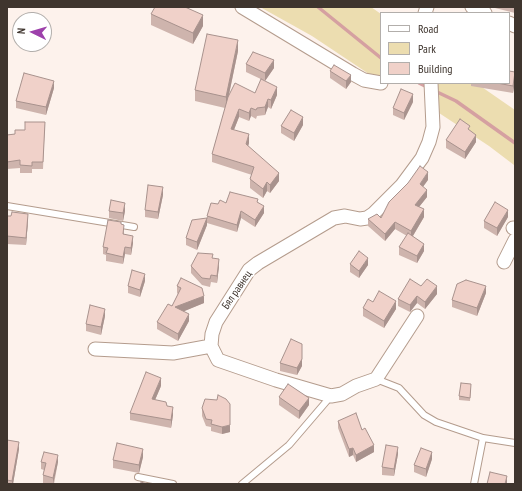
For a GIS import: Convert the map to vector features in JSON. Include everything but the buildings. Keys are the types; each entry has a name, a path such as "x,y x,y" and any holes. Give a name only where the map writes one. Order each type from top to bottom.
{"street":[{"path":"242,7 353,74 364,80 380,83"},
{"path":"472,7 483,12"},
{"name":"Бял равнец","path":"211,346 212,334 216,322 239,284 253,266 334,218 346,216 360,219 368,218 402,185 422,158 429,142 433,128 431,84"},
{"path":"504,262 514,232"},
{"path":"95,348 173,353 211,346 218,360 276,380 331,396 342,394 356,386 376,379 417,316"}],"lane":[{"path":"7,206 134,227"},
{"path":"376,379 399,388 424,415 436,422 483,438 515,443"},
{"path":"242,484 289,445 331,396"},
{"path":"474,484 483,438"},
{"path":"138,477 173,484"}],"green space":[{"path":"260,7 371,7 380,13 380,81 312,36"},
{"path":"431,84 477,84 515,110 515,182 514,165 489,146 433,109"}],"waterway":[{"path":"318,7 380,57"},
{"path":"421,84 427,87"},
{"path":"435,91 456,101 515,143"}]}
